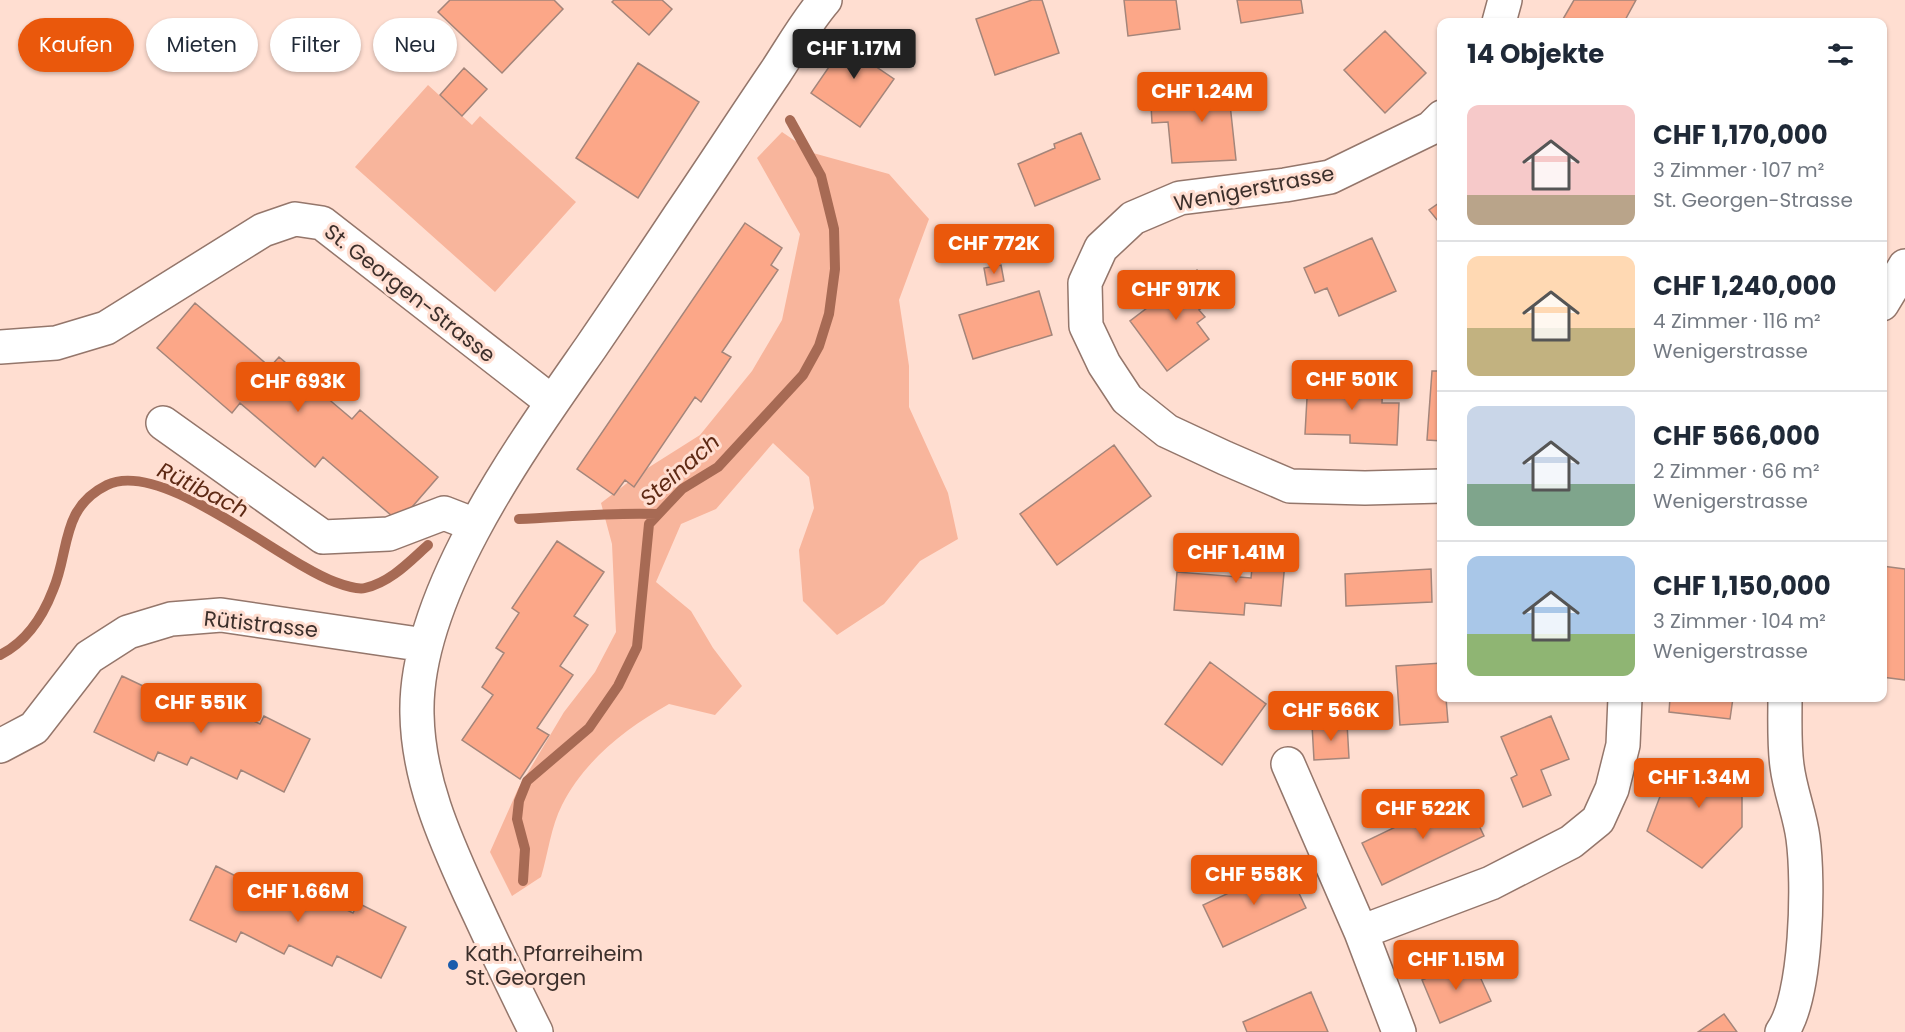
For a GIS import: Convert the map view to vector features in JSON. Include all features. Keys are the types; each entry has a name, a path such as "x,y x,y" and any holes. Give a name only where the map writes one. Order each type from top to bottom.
{"street":[{"path":"536,1032 456,862 434,807 424,772 417,712 419,676 425,645 440,604 475,525 552,402 825,0"},
{"path":"1500,18 1505,0"},
{"name":"Wenigerstrasse","path":"1437,122 1431,128 1330,177 1180,198 1133,218 1101,248 1085,283 1086,326 1104,364 1127,399 1167,431 1290,486 1365,488 1437,486"},
{"name":"St. Georgen-Strasse","path":"0,347 57,343 106,328 263,230 295,219 322,223 552,402"},
{"path":"1887,296 1905,266"},
{"path":"163,423 323,537 388,534 444,513 475,525"},
{"name":"Rütistrasse","path":"0,746 33,728 89,657 128,632 171,619 220,615 425,645"},
{"path":"1361,932 1491,883 1571,842 1598,820 1612,789 1623,745 1625,702"},
{"path":"1782,1032 1791,1020 1800,984 1805,897 1803,838 1787,767 1785,702"},
{"path":"1288,764 1361,932 1399,1032"}],"shaded area":[{"path":"428,85 472,125 480,116 576,202 495,292 355,167"},
{"path":"782,132 813,153 889,174 929,219 899,300 909,366 909,407 948,493 958,539 920,561 884,604 837,635 803,601 799,550 814,508 809,477 773,443 716,509 681,524 656,582 691,611 713,648 742,686 715,715 669,704 637,724 608,747 582,774 562,805 552,831 541,877 512,896 490,852 518,789 564,712 595,672 616,632 612,544 601,503 643,471 700,435 752,371 782,320 800,234 757,158"}],"building":[{"path":"450,0 554,0 563,9 502,73 457,30 457,18 444,18 438,12"},
{"path":"614,0 662,0 672,9 649,35 612,2"},
{"path":"1032,0 1042,0 1059,53 995,75 976,19"},
{"path":"1124,0 1176,0 1180,29 1128,36"},
{"path":"1237,0 1301,0 1303,13 1241,23"},
{"path":"1574,0 1636,0 1626,18 1564,18"},
{"path":"1385,31 1426,73 1385,113 1344,70"},
{"path":"853,32 887,55 878,68 894,79 860,127 811,93"},
{"path":"638,63 699,102 638,198 576,158"},
{"path":"464,68 487,89 462,116 440,95"},
{"path":"1241,74 1230,104 1236,160 1172,163 1168,122 1152,123 1151,105 1197,102 1200,80"},
{"path":"1081,133 1100,179 1035,206 1018,164 1055,148 1054,144"},
{"path":"1437,204 1437,220 1429,210"},
{"path":"745,223 782,248 771,265 778,270 722,352 731,357 701,402 695,397 634,487 625,480 614,495 577,469"},
{"path":"1372,238 1396,291 1339,316 1327,288 1315,293 1304,268"},
{"path":"1001,265 1004,281 987,285 984,268"},
{"path":"1197,270 1217,297 1199,310 1205,317 1197,323 1209,339 1167,371 1130,321"},
{"path":"1039,291 1052,335 973,359 959,315"},
{"path":"195,303 270,367 279,357 352,419 360,410 438,477 399,522 323,457 315,467 240,403 232,413 157,348"},
{"path":"1432,371 1437,371 1437,441 1427,440"},
{"path":"1354,376 1383,377 1382,403 1399,403 1397,445 1350,443 1350,435 1305,434 1308,380 1354,382"},
{"path":"1114,445 1151,496 1057,565 1020,514"},
{"path":"1255,538 1287,540 1281,606 1245,603 1244,615 1174,610 1177,572 1251,578"},
{"path":"557,541 604,572 574,616 588,625 560,666 573,675 537,728 549,735 520,779 462,740 493,695 482,687 504,653 496,648 519,613 512,608"},
{"path":"1887,567 1905,569 1905,680 1887,678"},
{"path":"1431,569 1432,602 1346,606 1345,574"},
{"path":"1210,662 1266,704 1222,765 1165,724"},
{"path":"1437,663 1437,702 1446,702 1448,722 1400,725 1396,666"},
{"path":"122,676 162,695 166,688 211,709 214,702 260,724 264,716 310,739 284,792 241,770 237,779 191,757 187,765 158,752 154,761 94,732"},
{"path":"1670,702 1732,702 1730,719 1669,712"},
{"path":"1551,716 1569,759 1541,770 1551,795 1523,807 1511,778 1517,775 1501,737"},
{"path":"1347,723 1349,758 1314,760 1312,725"},
{"path":"1673,762 1742,766 1742,827 1702,868 1647,831"},
{"path":"1464,794 1484,836 1382,885 1362,843"},
{"path":"216,866 261,889 264,881 307,902 312,893 353,913 358,903 406,927 381,978 337,956 332,966 289,945 284,954 241,932 236,942 190,920"},
{"path":"1286,866 1306,908 1223,947 1203,905"},
{"path":"1472,959 1491,1001 1440,1023 1422,980"},
{"path":"1311,992 1328,1032 1247,1032 1243,1022"},
{"path":"1724,1014 1737,1032 1698,1032"}],"waterway":[{"name":"Steinach","path":"523,881 525,849 517,819 519,801 527,781 589,728 618,686 637,647 649,524 682,489 718,467 803,375 819,346 829,314 835,269 834,229 821,176 790,120"},
{"name":"Rütibach","path":"0,655 26,636 39,619 58,575 74,518 81,506 107,485 130,481 158,486 221,516 312,571 354,588 365,588 383,581 400,570 428,545"},
{"name":"Rütibach","path":"519,519 606,514 658,514"}],"place":[{"name":"Kath. Pfarreiheim St. Georgen","path":"453,965"}]}
